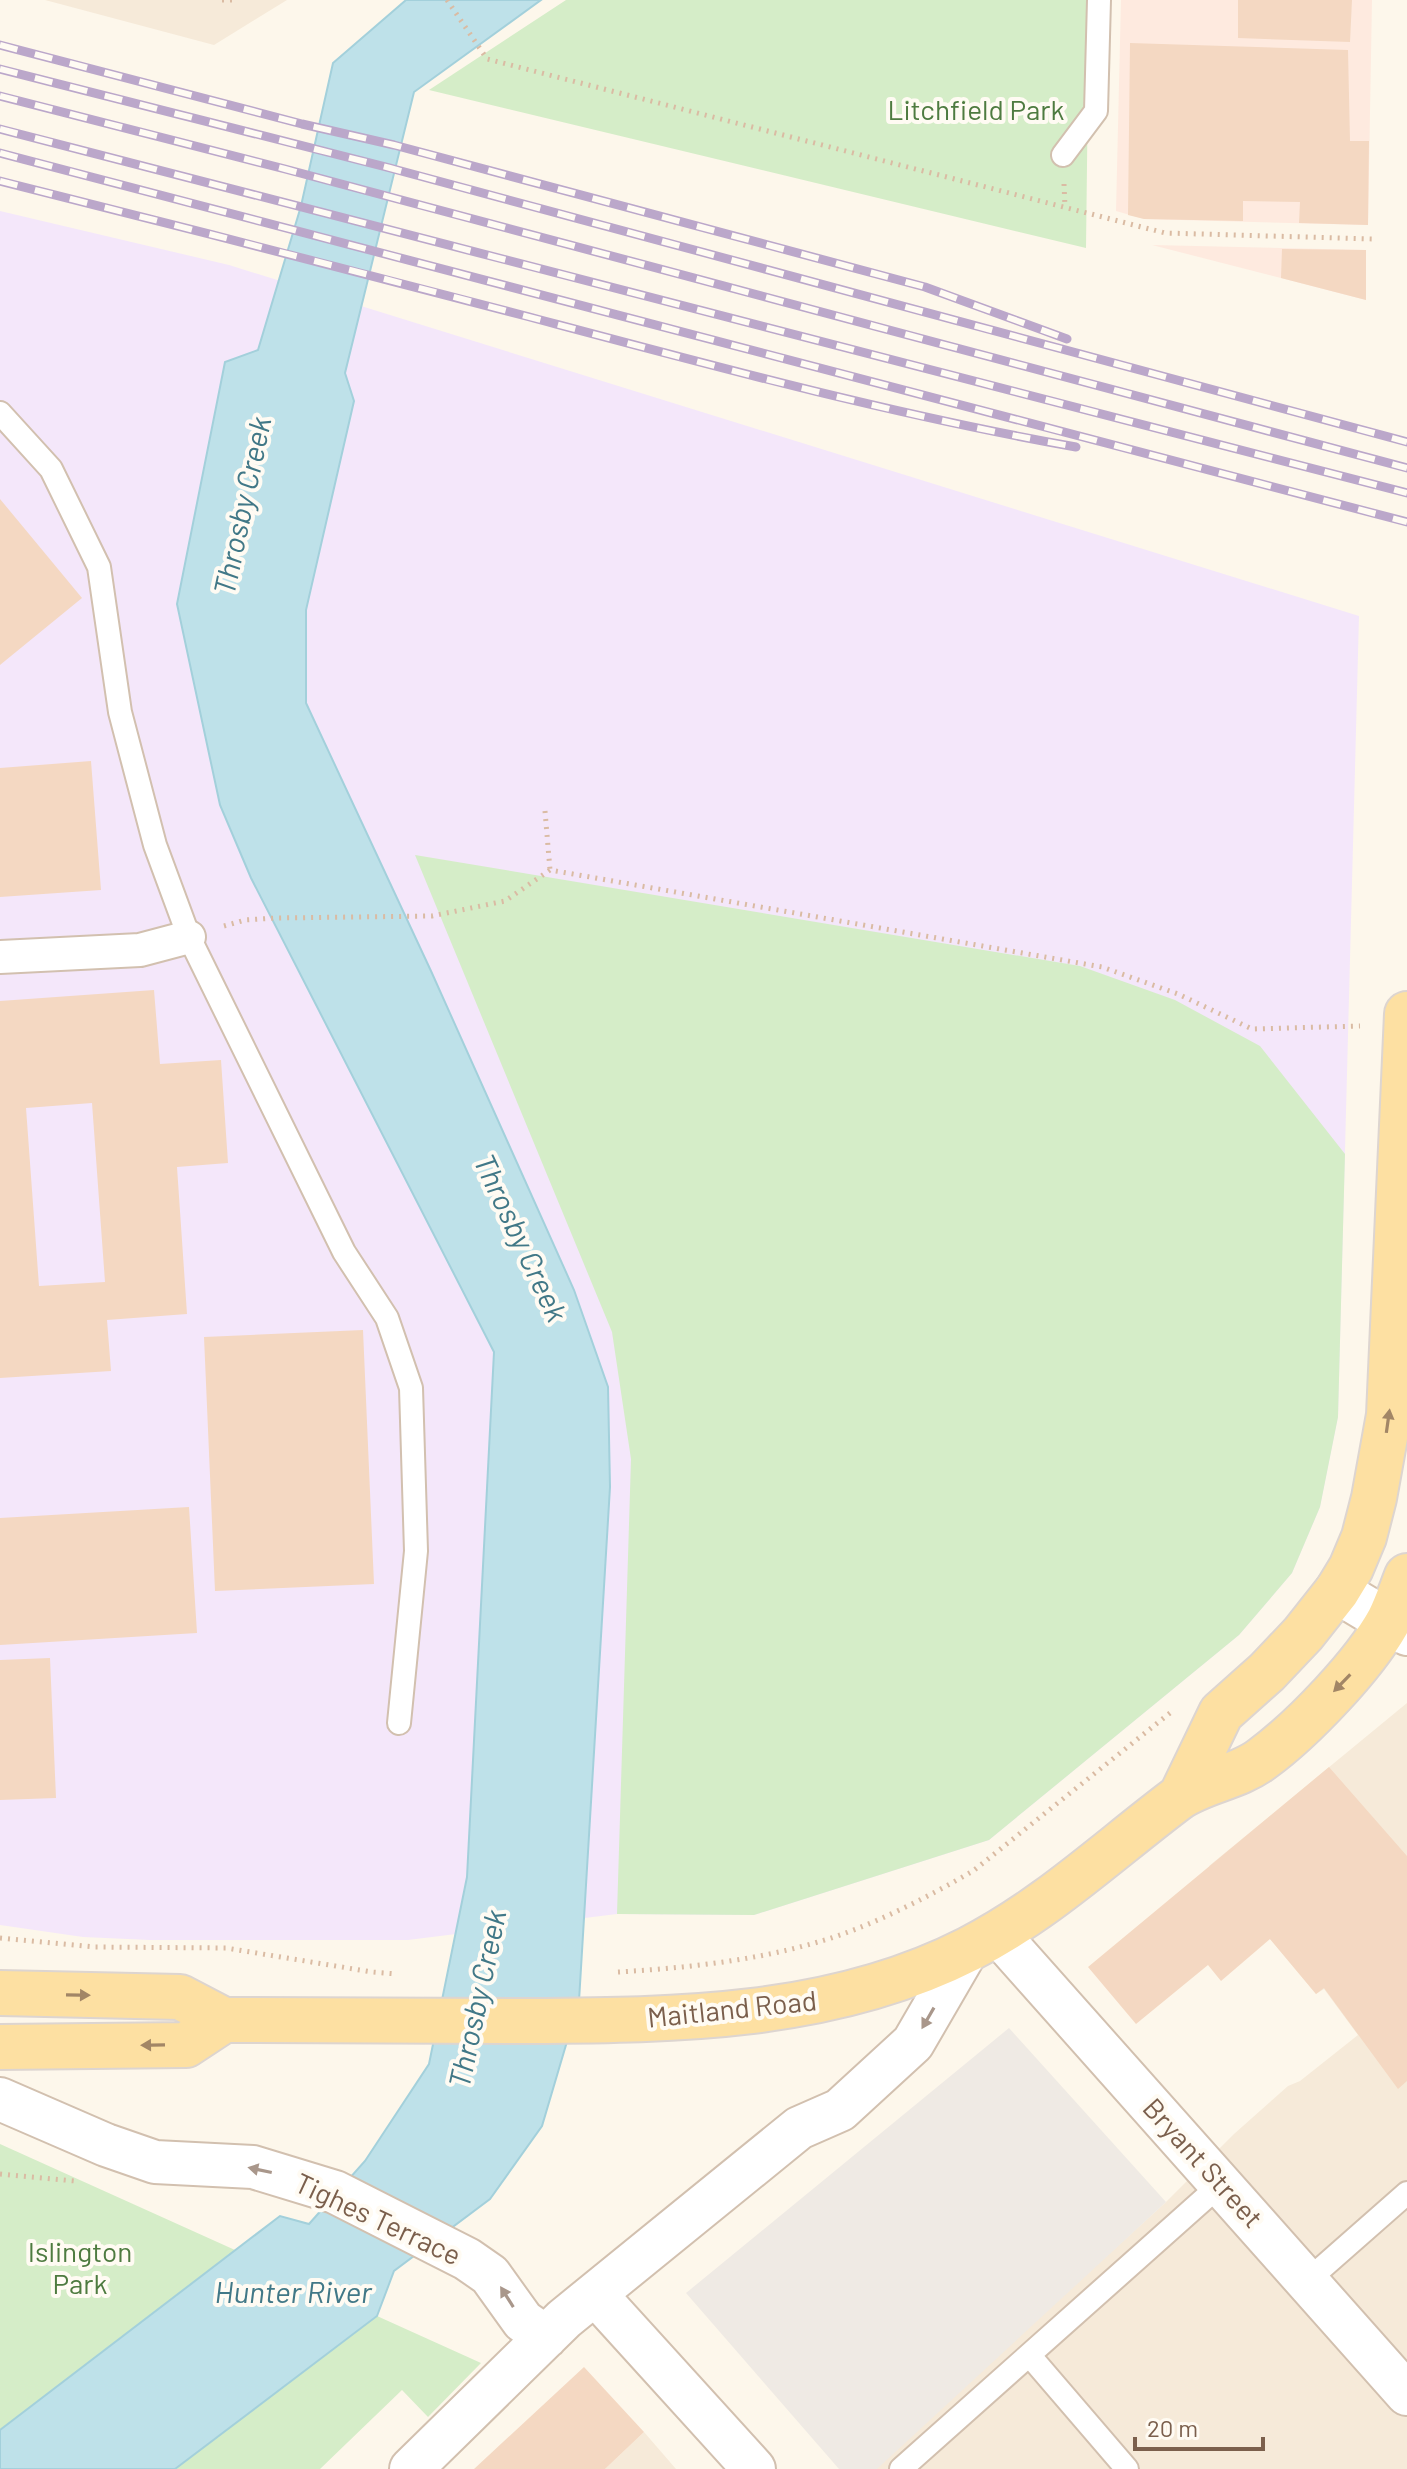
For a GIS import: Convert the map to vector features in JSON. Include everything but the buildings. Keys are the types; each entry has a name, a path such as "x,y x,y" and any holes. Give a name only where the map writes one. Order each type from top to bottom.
{"main road":[{"name":"Maitland Road","path":"1181,1796 1221,1713 1303,1634 1337,1591 1364,1537 1389,1415 1407,1014"},
{"name":"Maitland Road","path":"0,1993 180,1997 224,2020 597,2021 713,2017 801,2005 872,1986 982,1942 1033,1912 1181,1796 1261,1761 1313,1714 1398,1627 1407,1576"},
{"path":"1337,1591 1398,1627"},
{"path":"0,2047 186,2045 224,2020"}],"street":[{"path":"0,957 140,950 189,937"},
{"path":"411,2469 546,2337 595,2294 799,2128 840,2110 913,2043 982,1942"},
{"name":"Bryant Street","path":"982,1942 1221,2184 1407,2394"},
{"name":"Tighes Terrace","path":"0,2099 106,2145 155,2162 253,2167 335,2192 467,2259 490,2275 523,2321 546,2337"},
{"path":"595,2294 754,2469"}],"lane":[{"path":"1063,155 1096,111 1099,0"},
{"path":"0,413 51,469 99,567 120,712 155,845 189,937 344,1252 387,1318 411,1388 416,1551 399,1723"},
{"path":"901,2469 1221,2184"},
{"path":"1307,2281 1407,2193"},
{"path":"1030,2356 1127,2469"}],"path":[{"path":"222,0 232,0"},
{"path":"447,0 487,59 1165,233 1374,239"},
{"path":"545,811 550,870"},
{"path":"189,937 245,920 432,916 505,901 550,870 1102,967 1178,994 1252,1029 1360,1026"},
{"path":"613,1973 686,1967 782,1952 834,1937 943,1888 973,1871 1172,1711"},
{"path":"0,1938 95,1947 226,1948 372,1972 402,1974"}],"shaded area":[{"path":"45,0 287,0 214,45"},
{"path":"1121,0 1372,0 1368,225 1144,219 1116,211"},
{"path":"0,211 229,265 1359,616 1338,1417 1320,1507 1292,1573 1239,1635 989,1840 754,1915 617,1914 408,1940 150,1940 83,1937 0,1925"},
{"path":"1152,245 1366,250 1366,300 1281,278"},
{"path":"1407,1703 1407,2469 873,2469 1166,2202 1234,2134 1288,2086 1300,2081 1358,2035 1324,1989 1316,1994 1209,1866"},
{"path":"1009,2028 1166,2202 877,2469 839,2469 686,2293"},
{"path":"644,2432 676,2469 605,2469"}],"green space":[{"name":"Litchfield Park","path":"566,0 1089,0 1086,248 429,90"},
{"path":"415,855 1080,966 1175,1000 1260,1046 1345,1154 1338,1417 1320,1507 1292,1573 1239,1635 989,1840 754,1915 617,1914 631,1459 612,1332"},
{"name":"Islington Park","path":"0,2144 235,2250 0,2430"},
{"path":"377,2316 481,2363 428,2417 402,2390 320,2469 175,2469"}],"water":[{"name":"Hunter River","path":"406,0 541,0 414,92 345,373 354,401 306,610 306,703 431,971 574,1290 608,1387 610,1487 579,2001 542,2126 490,2199 394,2271 377,2316 175,2469 0,2469 0,2430 280,2216 309,2224 365,2161 429,2064 467,1877 494,1352 251,878 220,805 177,604 225,362 258,350 301,206 333,63"}],"railway":[{"path":"0,45 394,145 925,287 1067,339"},
{"path":"0,69 390,168 1407,442"},
{"path":"0,96 1407,468"},
{"path":"0,129 1407,493"},
{"path":"0,153 1407,522"},
{"path":"0,181 798,387 1076,447"}],"water label":[{"name":"Throsby Creek","path":"243,506"},
{"name":"Throsby Creek","path":"520,1238"},
{"name":"Throsby Creek","path":"478,1999"}]}
